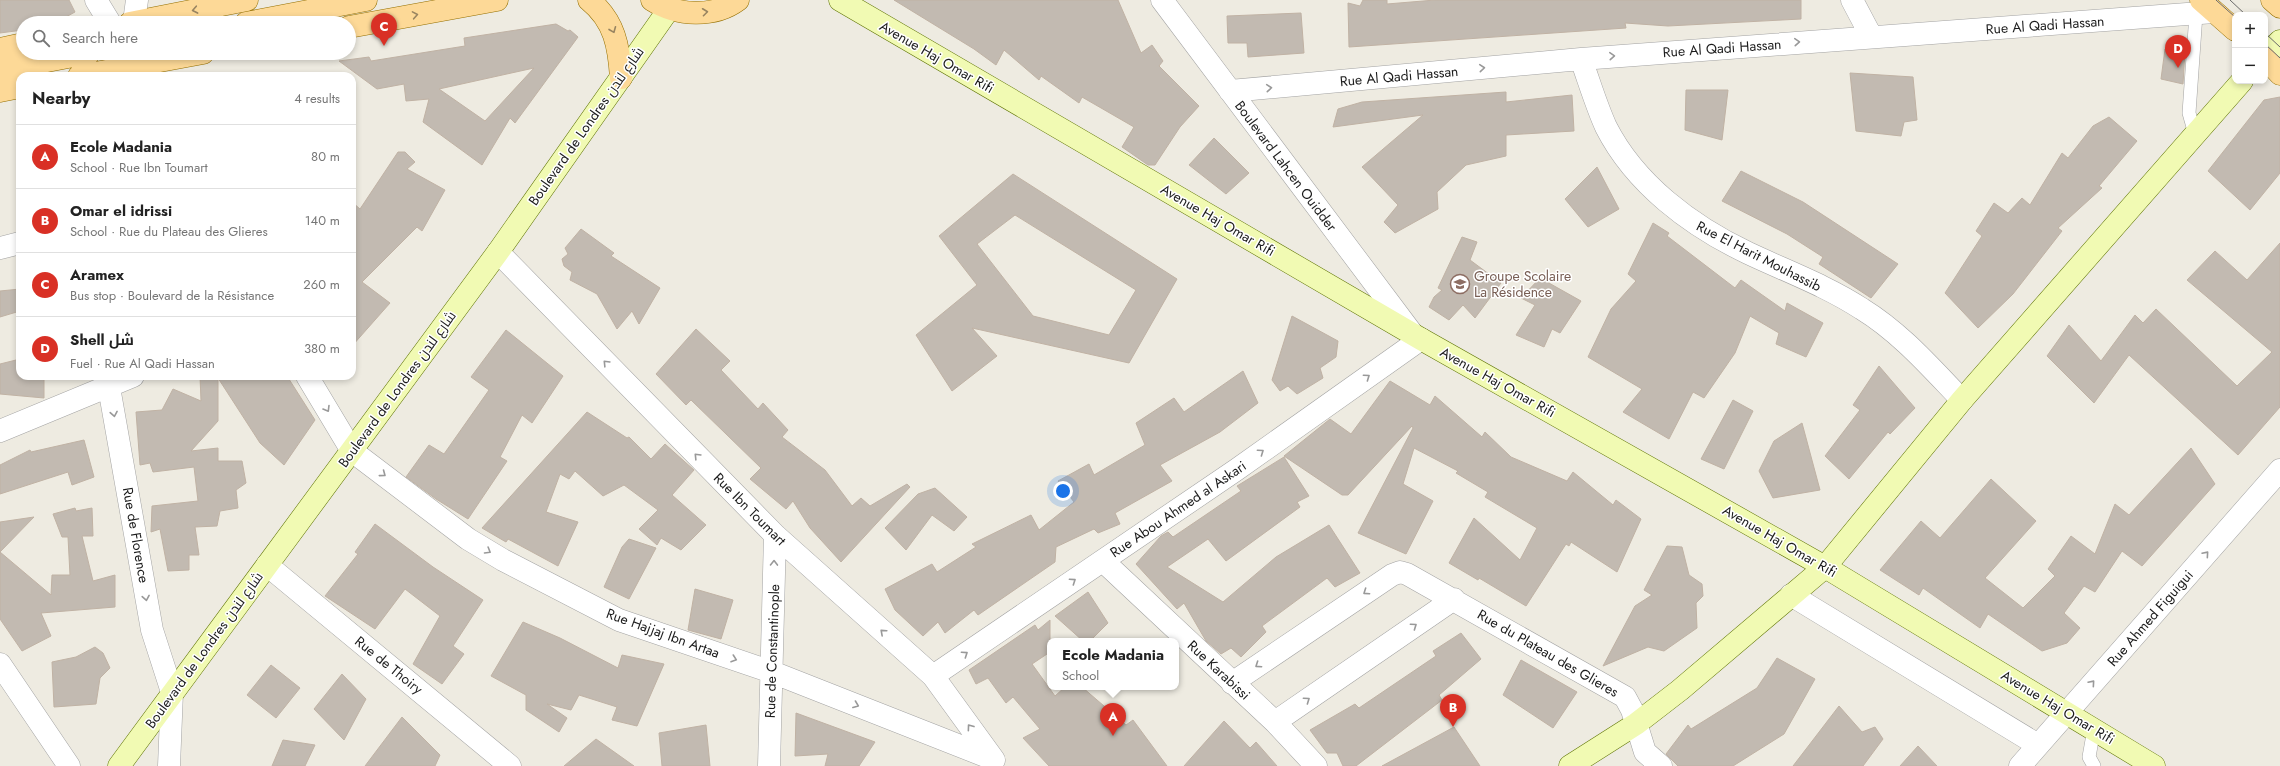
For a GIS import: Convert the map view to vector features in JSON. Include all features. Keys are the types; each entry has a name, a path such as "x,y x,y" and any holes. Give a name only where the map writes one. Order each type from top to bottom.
{"main road":[{"path":"167,16 247,0"},
{"path":"283,16 366,0"},
{"path":"356,26 497,0"},
{"path":"589,0 607,18 612,26 618,47 621,78"},
{"path":"661,4 695,13 709,12 722,8 738,0"},
{"path":"2272,0 2280,7"},
{"path":"2204,8 2232,28"},
{"path":"0,49 16,46"},
{"path":"0,70 52,60"},
{"path":"124,72 147,70 180,60"},
{"path":"2268,60 2280,74"},
{"path":"0,91 16,88"}],"street":[{"path":"96,0 106,16"},
{"path":"134,16 137,0"},
{"name":"Avenue Haj Omar Rifi","path":"840,0 1416,335 1825,567 2154,766"},
{"name":"Boulevard Lahcen Ouidder","path":"1162,0 1416,335"},
{"path":"1852,0 1871,36"},
{"name":"Boulevard de Londres شارع لندن","path":"119,766 172,692 498,252 621,78 661,4"},
{"name":"Rue Al Qadi Hassan","path":"1230,91 1581,59 2204,8"},
{"path":"2268,54 2280,41"},
{"name":"Rue El Harit Mouhassib","path":"1581,59 1601,115 1617,145 1641,176 1676,209 1713,235 1861,308 1897,334 1962,400"},
{"path":"1570,766 1636,724 1680,690 1825,567 1962,400 2239,84"},
{"path":"0,248 16,245"},
{"name":"Rue Ibn Toumart","path":"498,252 775,535 933,676 997,762"},
{"name":"Rue Abou Ahmed al Askari","path":"933,676 1236,470 1416,335"},
{"name":"Rue Hajjaj Ibn Artaa","path":"309,380 352,451 468,539 553,587 619,620 772,672 997,762"},
{"path":"0,431 108,381"},
{"name":"Rue de Florence","path":"108,381 152,630 172,692"},
{"name":"Rue Ahmed Figuigui","path":"2020,766 2279,472"},
{"name":"Rue de Constantinople","path":"768,766 775,535"},
{"name":"Rue Karabissi","path":"1103,561 1275,722 1316,766"},
{"name":"Rue de Thoiry","path":"267,565 510,766"},
{"name":"Rue du Plateau des Glieres","path":"1232,683 1400,572 1407,574 1454,599 1625,697 1646,752 1661,766"},
{"path":"1791,595 2038,745"},
{"path":"1275,722 1454,599"},
{"path":"0,664 68,766"},
{"path":"169,766 172,692"}],"lane":[{"path":"2195,134 2189,113 2204,8"},
{"path":"2094,729 2089,757 2094,766"}],"building":[{"path":"0,0 69,0 75,12 68,16 16,16 16,31 0,33"},
{"path":"894,0 1118,0 1141,53 1152,45 1163,61 1159,66 1199,106 1180,127 1155,165 1148,165 1122,147 1134,127 1082,97 1079,103 1041,76 1039,80 1004,50 996,65 974,49"},
{"path":"1363,0 1387,0 1387,4 1435,0 1801,0 1801,19 1668,26 1625,23 1626,28 1349,47 1348,3 1360,6"},
{"path":"1301,13 1304,53 1248,57 1247,43 1228,43 1227,16"},
{"path":"556,24 568,31 570,30 578,37 515,123 510,118 482,165 423,122 429,99 406,101 404,84 377,89 356,72 339,61 356,60 356,59 369,57 371,61 465,46 464,38","holes":["534,68 485,121 439,89"]},
{"path":"2165,49 2185,52 2183,84 2161,79"},
{"path":"1850,73 1913,77 1917,120 1904,122 1901,136 1856,131"},
{"path":"1686,90 1728,90 1722,140 1685,130"},
{"path":"1506,92 1506,102 1572,95 1574,131 1506,135 1506,156 1466,165 1437,192 1438,209 1395,233 1384,222 1398,205 1362,167 1423,115 1333,127 1338,109 1362,102"},
{"path":"2280,97 2280,173 2250,210 2208,171 2264,100"},
{"path":"2109,117 2137,141 2099,186 2102,188 2058,228 2062,231 2013,294 1978,328 1945,293 1982,236 1976,231 1994,203 2008,213 2022,198 2030,205 2062,153 2068,158 2093,126"},
{"path":"1214,138 1249,173 1226,194 1189,165"},
{"path":"398,152 405,152 415,162 407,169 445,190 422,231 417,227 362,282 390,303 356,341 356,206 360,209"},
{"path":"1597,167 1619,209 1588,227 1565,199"},
{"path":"1741,171 1803,202 1898,264 1871,298 1819,264 1823,257 1787,234 1722,201"},
{"path":"1013,174 1177,279 1129,363 972,328 997,356 952,391 916,335 977,285 939,236","holes":["1015,215 1136,290 1109,335 1033,316 977,244"]},
{"path":"1653,223 1669,233 1667,236 1735,288 1741,280 1785,311 1787,303 1823,323 1806,357 1776,344 1779,333 1750,316 1735,353 1704,398 1693,392 1669,439 1623,412 1642,389 1588,357 1611,309 1636,281 1628,274"},
{"path":"581,229 614,253 611,256 660,288 639,324 632,311 617,329 597,294 570,280 572,272 564,266 562,259 568,254 565,248"},
{"path":"1462,237 1477,242 1470,260 1501,283 1475,318 1463,305 1449,320 1429,307 1434,297 1442,290 1438,288"},
{"path":"2280,243 2280,407 2238,455 2129,355 2094,403 2047,356 2069,325 2101,361 2135,315 2143,323 2156,309 2237,386 2272,352 2187,280 2215,251 2247,280"},
{"path":"1540,278 1581,301 1560,333 1552,329 1544,347 1516,335 1535,305 1521,298"},
{"path":"16,289 16,312 0,317 0,291"},
{"path":"1292,316 1338,341 1336,357 1320,368 1323,378 1297,394 1288,386 1280,391 1272,380"},
{"path":"696,329 730,361 721,370 758,409 763,403 788,430 782,437 825,470 852,506 861,498 870,506 907,484 910,487 841,562 810,528 793,501 786,509 750,479 761,468 691,400 686,405 656,374"},
{"path":"506,330 563,376 532,423 522,415 500,457 507,461 468,519 436,499 406,477 429,445 444,454 489,390 471,377"},
{"path":"16,360 16,380 44,380 44,398 0,394 0,364"},
{"path":"1879,366 1915,408 1890,434 1888,432 1849,479 1825,456 1860,410 1853,405"},
{"path":"1243,371 1258,403 1220,432 1160,465 1172,481 1115,513 1120,524 1098,533 1094,529 1056,547 1055,562 978,615 974,610 945,633 938,622 923,636 895,610 885,589 932,564 937,572 976,547 972,544 1031,515 1039,530 1074,502 1058,481 1089,464 1094,475 1145,445 1136,423 1174,398 1184,412"},
{"path":"200,380 218,380 218,421 191,451 218,448 218,461 242,461 246,483 236,490 238,508 220,511 217,526 195,527 199,555 189,555 189,570 168,571 160,529 151,532 152,506 198,501 194,467 153,472 150,463 140,465 136,412 162,410 173,389 201,401"},
{"path":"219,380 290,380 315,420 284,465 260,443"},
{"path":"1390,381 1430,405 1435,396 1482,437 1485,432 1511,457 1567,481 1573,472 1613,505 1616,500 1641,519 1617,572 1571,542 1569,546 1566,544 1526,606 1479,578 1478,580 1449,563 1474,518 1520,560 1537,528 1485,497 1488,492 1456,473 1458,471 1414,448 1403,484 1433,501 1406,554 1358,533 1413,428 1412,426 1348,495 1342,495 1284,456 1330,419 1351,434"},
{"path":"1733,400 1753,411 1724,469 1701,459"},
{"path":"587,412 627,438 629,437 651,459 665,444 694,470 672,495 706,525 681,550 661,538 657,545 639,529 658,510 624,485 603,496 575,471 569,479 560,474 546,512 578,522 558,566 508,539 506,542 482,528"},
{"path":"1802,423 1820,490 1773,498 1759,471 1774,441"},
{"path":"84,440 94,477 72,485 68,472 0,494 0,465 30,450 31,452"},
{"path":"2191,448 2215,484 2142,566 2122,551 2095,592 2084,586 2064,613 2080,628 2067,643 2042,651 1988,614 1980,628 1923,588 1919,595 1880,570 1921,521 1940,538 1991,479 2036,521 1985,578 2023,608 2055,576 2048,569 2071,536 2095,554 2115,504 2129,515"},
{"path":"1284,457 1309,496 1297,502 1300,507 1226,561 1208,539 1167,567 1223,602 1276,557 1329,525 1360,573 1335,587 1327,578 1262,626 1266,632 1241,657 1231,648 1221,654 1206,641 1184,603 1177,609 1136,564 1161,536 1168,532 1173,537 1241,491 1237,486"},
{"path":"935,488 967,517 954,531 932,515 906,550 885,528 918,494"},
{"path":"75,508 76,511 92,508 93,536 82,536 93,581 115,575 115,607 41,613 51,636 22,651 0,619 0,552 51,595 52,575 70,575 68,537 62,537 53,514"},
{"path":"34,517 0,552 0,522"},
{"path":"375,524 433,567 483,600 453,646 464,654 442,684 413,664 440,616 405,589 375,629 325,596 358,554 355,552"},
{"path":"629,539 656,548 629,599 604,587 622,547"},
{"path":"1667,546 1682,547 1689,575 1702,584 1703,596 1696,603 1697,628 1664,651 1648,647 1603,666 1635,606 1652,595 1644,590"},
{"path":"695,589 733,600 721,639 688,630"},
{"path":"1088,592 1108,623 1093,638 1080,638 1055,616"},
{"path":"1050,620 1050,638 1047,638 1047,654 1032,664 1047,685 1047,690 1051,690 1055,696 1062,690 1085,690 1126,725 1133,720 1167,766 1049,766 1023,738 1040,729 1013,697 1006,703 988,678 976,684 969,670 1035,625 1038,630"},
{"path":"523,622 560,638 618,668 622,655 664,664 637,726 612,720 617,707 579,695 571,710 547,704 567,718 559,732 526,710 526,695 491,676"},
{"path":"1461,633 1481,659 1439,695 1442,700 1356,766 1343,766 1337,753 1327,753 1310,730 1355,704 1359,708 1436,656 1433,651"},
{"path":"95,647 103,653 110,668 100,678 96,704 54,707 52,662 76,657"},
{"path":"1777,658 1815,679 1784,734 1733,766 1678,766 1666,754 1688,725 1691,729 1757,688"},
{"path":"1521,660 1577,692 1553,728 1503,695"},
{"path":"271,665 300,688 276,718 247,695"},
{"path":"342,674 366,699 344,740 314,709"},
{"path":"1839,706 1862,732 1875,727 1883,739 1863,766 1793,766"},
{"path":"796,713 875,742 859,766 825,766 828,754 795,756"},
{"path":"402,717 440,755 435,766 365,766"},
{"path":"1224,721 1250,748 1256,742 1277,766 1184,766"},
{"path":"706,725 710,766 662,766 659,733"},
{"path":"1454,727 1480,766 1382,766"},
{"path":"596,739 634,766 564,766"},
{"path":"283,740 315,745 305,766 272,766"},
{"path":"1918,746 1937,766 1900,766"}],"tram line":[{"path":"2216,0 2232,14"},
{"path":"2230,0 2243,12"},
{"path":"2268,36 2280,47"},
{"path":"2268,47 2280,58"}],"place":[{"name":"Aramex","path":"384,46"},
{"name":"Shell شل","path":"2178,68"},
{"name":"Groupe Scolaire La Résidence","path":"1460,284"},
{"name":"Omar el idrissi","path":"1453,727"},
{"name":"Ecole Madania","path":"1113,736"}]}
